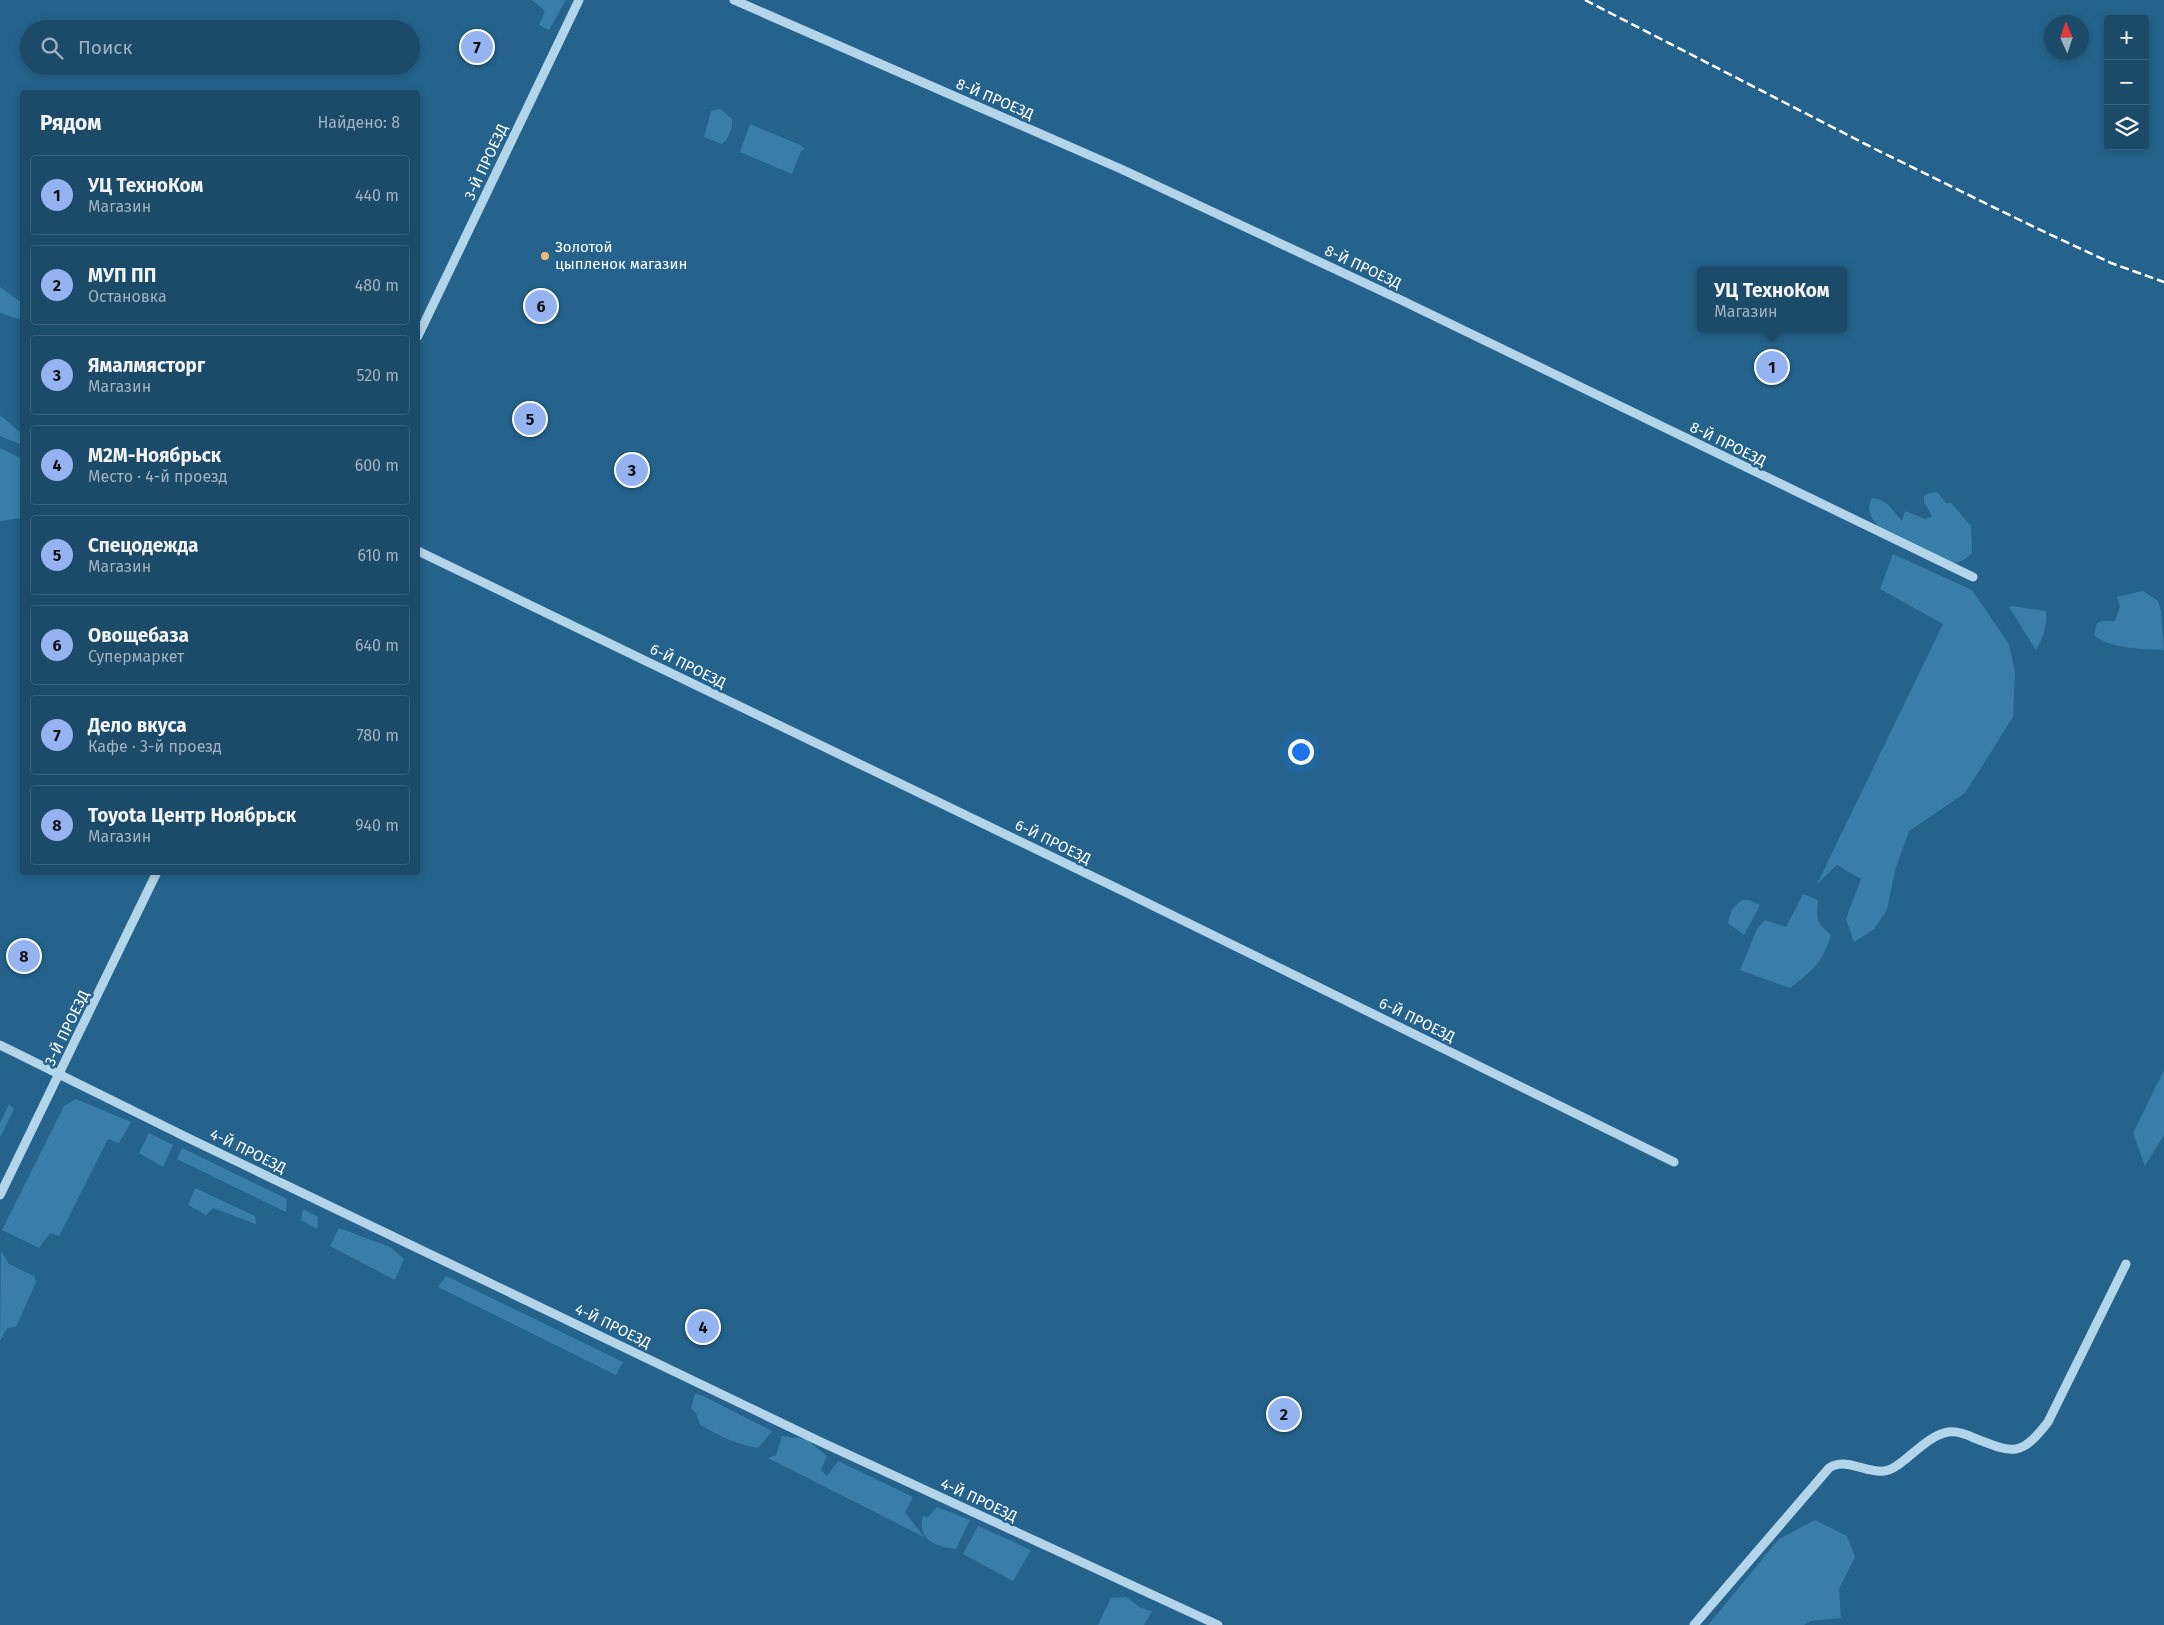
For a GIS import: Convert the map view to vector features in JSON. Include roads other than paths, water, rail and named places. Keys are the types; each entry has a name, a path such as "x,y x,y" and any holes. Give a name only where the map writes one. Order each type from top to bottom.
{"street":[{"name":"3-Й ПРОЕЗД","path":"420,332 579,0"},
{"name":"8-Й ПРОЕЗД","path":"734,0 1121,169 1402,300 1973,577"},
{"name":"6-Й ПРОЕЗД","path":"420,552 1127,893 1674,1162"},
{"name":"3-Й ПРОЕЗД","path":"0,1195 156,875"},
{"name":"4-Й ПРОЕЗД","path":"0,1045 186,1137 821,1442 1218,1625"},
{"path":"1694,1625 1829,1468 1836,1464 1849,1464 1877,1472 1887,1471 1930,1438 1948,1432 1960,1432 2006,1450 2016,1450 2034,1440 2048,1422 2126,1264"}],"railway":[{"path":"1585,0 1875,149 2034,227 2111,263 2164,282"}],"place":[{"name":"Дело вкуса","path":"477,47"},
{"name":"Золотой цыпленок магазин","path":"545,256"},
{"name":"Овощебаза","path":"541,306"},
{"name":"УЦ ТехноКом","path":"1772,367"},
{"name":"Спецодежда","path":"530,419"},
{"name":"Ямалмясторг","path":"632,470"},
{"name":"Toyota Центр Ноябрьск","path":"24,956"},
{"name":"М2М-Ноябрьск","path":"703,1327"},
{"name":"МУП ПП","path":"1284,1414"}]}
